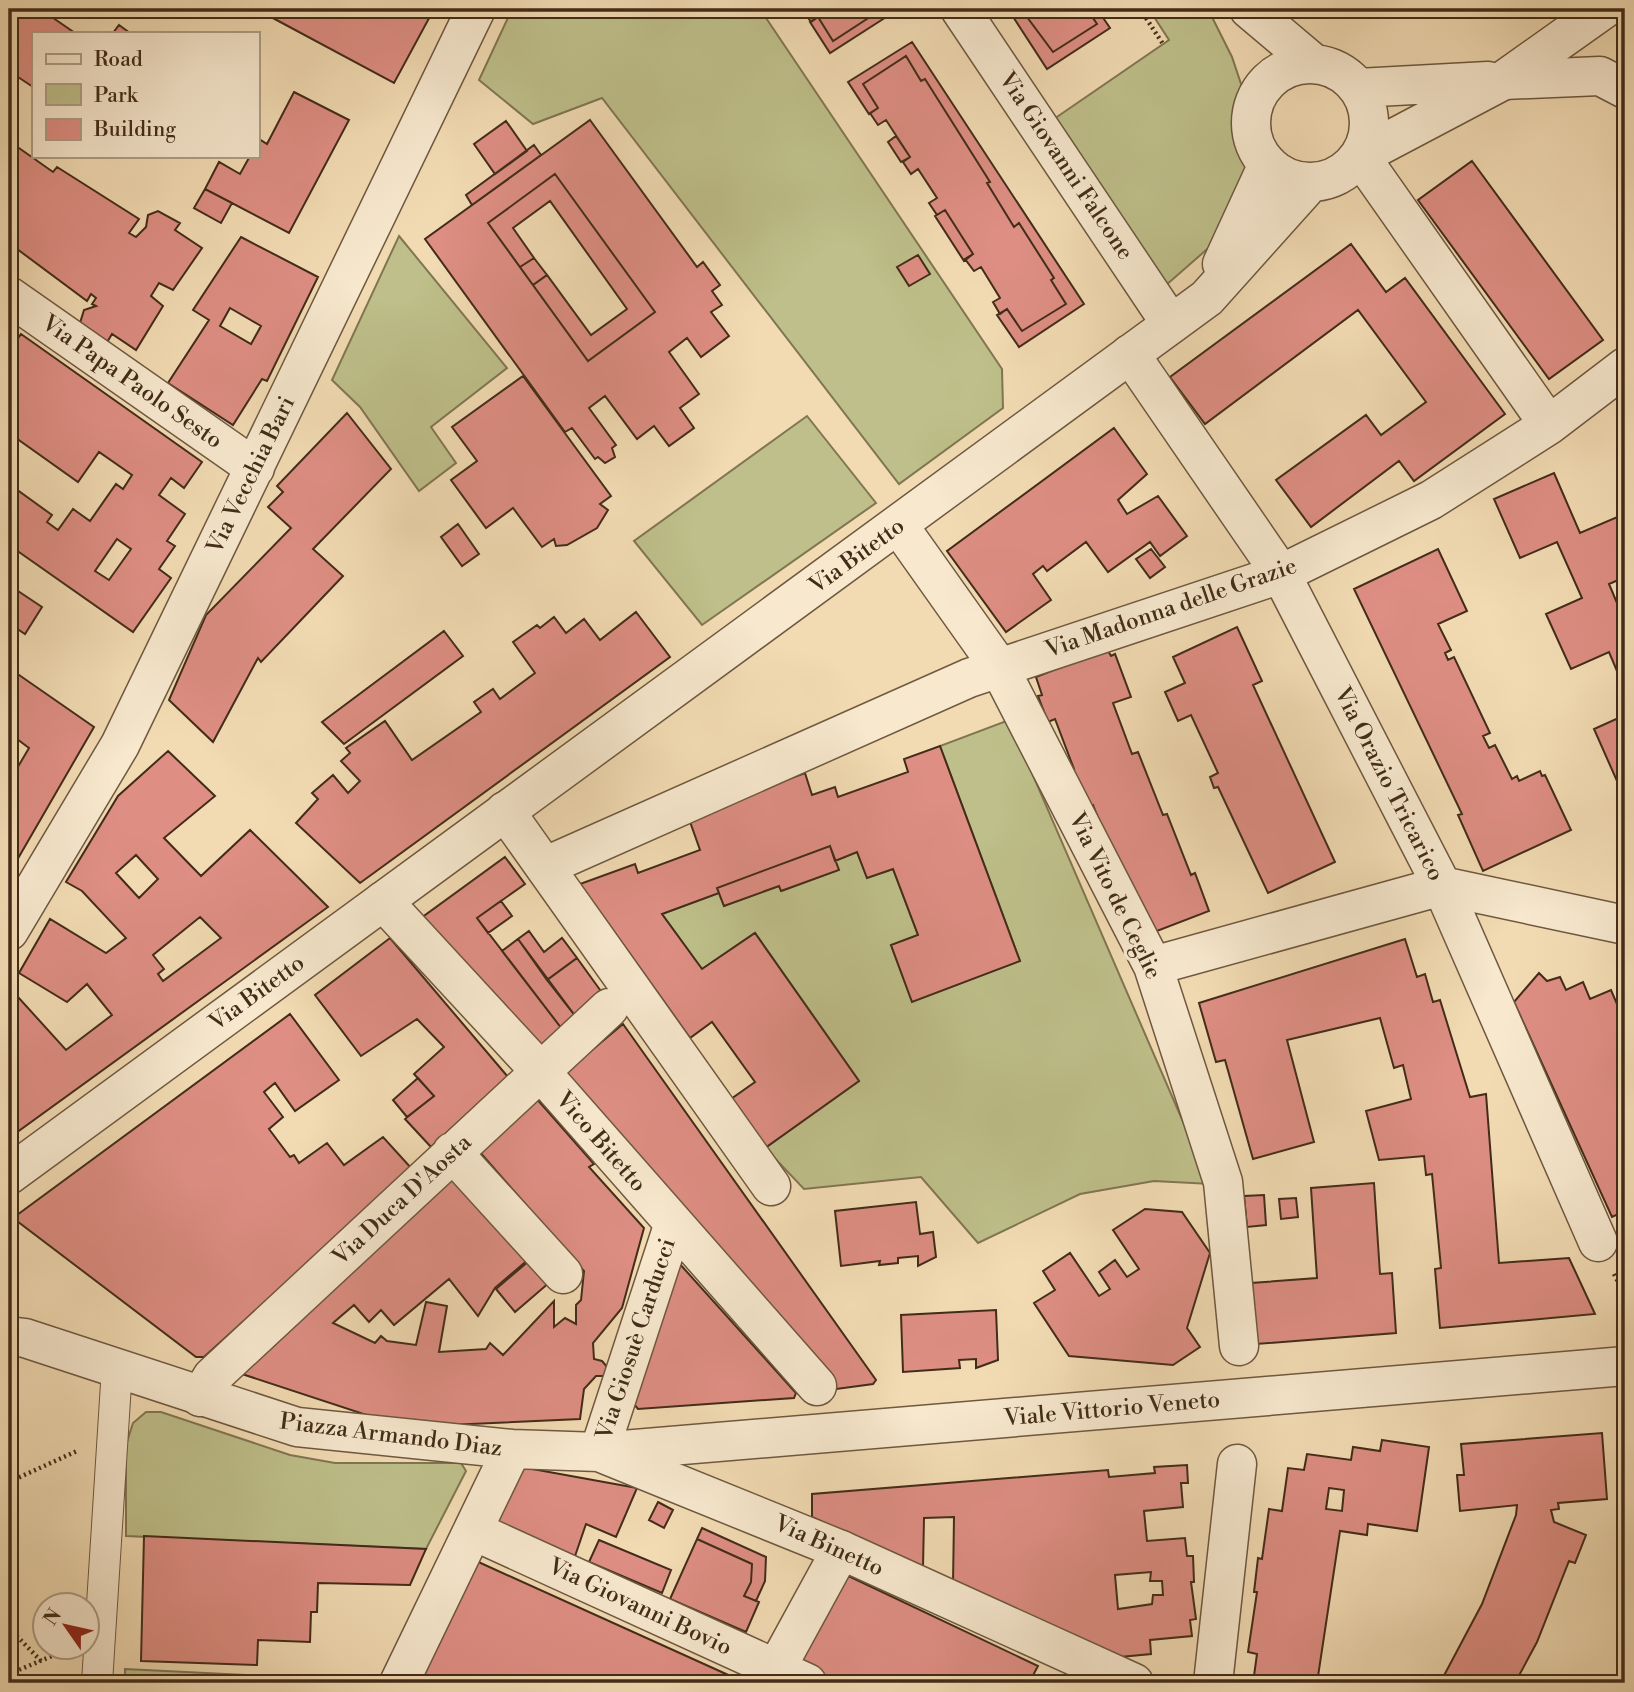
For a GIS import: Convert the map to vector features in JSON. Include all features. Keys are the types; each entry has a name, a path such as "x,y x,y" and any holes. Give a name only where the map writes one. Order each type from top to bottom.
{"street":[{"name":"Via Vecchia Bari","path":"9,931 120,745 476,9"},
{"name":"Via Giovanni Falcone","path":"960,9 1171,324"},
{"path":"1247,9 1313,64 1341,72 1358,88 1366,101 1369,120 1367,139 1360,156"},
{"path":"1247,9 1262,89"},
{"path":"1313,64 1285,68 1262,89 1251,116 1252,137 1260,156 1292,180 1311,183 1329,179 1346,170 1360,156 1504,80 1604,9"},
{"path":"1358,88 1600,76 1625,89"},
{"path":"1360,156 1549,425"},
{"path":"1207,298 1268,164"},
{"name":"Via Bitetto","path":"9,1175 1207,298 1311,183"},
{"name":"Via Papa Paolo Sesto","path":"10,300 255,468"},
{"name":"Via Orazio Tricarico","path":"1130,354 1281,574 1442,886 1598,1242"},
{"name":"Via Madonna delle Grazie","path":"545,866 999,667 1281,574 1431,500 1549,425 1624,372"},
{"name":"Via Vito de Ceglie","path":"899,526 999,667 1153,966 1223,1182 1239,1346"},
{"path":"505,811 772,1186"},
{"path":"1153,966 1442,886 1625,925"},
{"name":"Vico Bitetto","path":"383,901 540,1071 673,1226 817,1386"},
{"name":"Via Duca D'Aosta","path":"200,1397 212,1377 609,1008"},
{"path":"453,1152 563,1274"},
{"name":"Via Giosuè Carducci","path":"599,1452 673,1226"},
{"name":"Piazza Armando Diaz","path":"14,1332 200,1397 297,1427 512,1449 399,1683"},
{"name":"Viale Vittorio Veneto","path":"599,1452 1625,1366"},
{"path":"97,1683 117,1368"},
{"name":"Via Binetto","path":"512,1449 599,1452 841,1550 1135,1683"},
{"path":"1213,1683 1237,1464"},
{"name":"Via Giovanni Bovio","path":"474,1531 791,1676"},
{"path":"791,1676 841,1550"}],"path":[{"path":"1140,9 1163,44"},
{"path":"9,1482 81,1449 80,1462"},
{"path":"9,1628 42,1662"},
{"path":"9,1674 46,1660"}],"green space":[{"path":"512,9 760,9 1002,369 1003,408 899,484 602,98 533,124 479,80"},
{"path":"1149,9 1208,9 1232,57 1250,111 1252,166 1213,244 1165,286 1054,119 1169,40"},
{"path":"399,236 507,368 431,427 456,463 419,491 360,407 332,380"},
{"path":"807,416 876,503 702,625 634,541"},
{"path":"1009,720 1210,1184 1154,1181 1080,1194 978,1243 921,1177 804,1189 765,1148 859,1081 755,933 702,969 662,914 719,893 724,906 779,886 782,891 838,870 835,861 857,852 867,878 893,869 918,935 891,945 912,1001 1020,961 940,746"},
{"path":"146,1412 161,1412 290,1455 335,1463 461,1463 466,1471 426,1549 126,1536 126,1445 133,1423"},
{"path":"125,1669 366,1681 125,1683"}],"building":[{"path":"9,9 40,9 74,32 32,32 32,86 9,71"},
{"path":"256,9 434,9 394,83"},
{"path":"802,9 873,9 876,13 833,41 818,17 811,22"},
{"path":"873,9 892,9 894,12 830,53 810,22 818,17 833,41 876,13"},
{"path":"1008,9 1021,9 1053,52 1097,24 1087,9 1097,9 1110,28 1047,69"},
{"path":"1021,9 1087,9 1097,24 1053,52"},
{"path":"119,25 129,32 114,32"},
{"path":"912,42 1084,304 1019,347 997,315 1007,309 1022,331 1066,304 1051,280 1054,278 1019,223 1014,227 987,183 990,182 925,79 921,81 906,56 863,84 878,108 869,114 848,82"},
{"path":"906,56 921,81 925,79 990,182 987,183 1014,227 1019,223 1054,278 1051,280 1066,304 1022,331 1007,309 1000,314 993,302 1000,298 981,267 974,271 965,259 973,254 945,210 937,215 929,203 937,198 918,169 911,174 903,162 910,157 886,120 878,125 870,113 878,108 863,84"},
{"path":"294,92 349,120 289,233 205,189 219,162 240,174 249,158 259,158 259,139 267,144"},
{"path":"590,120 697,267 703,262 720,285 712,291 722,305 711,312 729,336 701,357 687,338 669,352 699,394 680,408 694,428 669,446 654,426 637,439 605,396 589,408 616,445 612,448 615,457 605,463 598,457 595,459 572,428 565,432 425,239","holes":["555,174 655,312 588,361 488,223"]},
{"path":"506,121 527,151 495,174 474,144"},
{"path":"896,136 910,157 901,162 888,142"},
{"path":"9,141 53,172 57,167 139,219 129,233 136,237 146,227 148,215 158,211 180,223 175,230 202,248 173,290 159,283 151,296 163,306 136,350 112,334 106,344 80,323 84,310 96,306 92,304 96,298 91,294 87,301 9,243"},
{"path":"534,145 541,155 472,205 466,195"},
{"path":"1472,161 1603,340 1549,379 1418,200"},
{"path":"555,174 655,312 588,361 533,285 547,275 591,335 627,309 550,201 513,228 534,258 520,267 488,223"},
{"path":"205,189 232,203 221,223 194,208"},
{"path":"945,210 973,254 964,261 935,216"},
{"path":"241,237 318,277 267,381 262,379 233,425 168,383 209,320 193,310","holes":["230,308 261,326 251,344 220,326"]},
{"path":"1351,244 1386,292 1405,278 1505,414 1414,481 1399,461 1311,527 1276,480 1366,415 1381,435 1426,402 1358,310 1205,424 1170,377"},
{"path":"918,255 930,274 909,286 897,267"},
{"path":"534,258 547,275 533,285 520,267"},
{"path":"21,334 202,462 184,488 171,478 159,495 185,514 167,541 175,546 159,569 171,578 133,632 9,545 9,484 52,515 47,522 58,530 73,509 90,521 116,484 123,489 132,475 99,452 78,482 9,433 9,351","holes":["117,539 131,549 109,580 95,571"]},
{"path":"523,376 611,496 600,504 608,510 597,528 567,545 556,546 554,539 542,547 513,508 486,528 451,480 477,461 452,427"},
{"path":"347,413 391,469 313,549 343,576 261,662 258,658 213,742 169,700 206,615 291,528 268,507 283,492 277,486"},
{"path":"1114,428 1147,474 1118,500 1127,514 1158,496 1187,536 1160,556 1150,542 1108,572 1086,542 1047,571 1043,566 1033,574 1051,600 1006,632 947,551"},
{"path":"1554,473 1580,533 1622,515 1625,523 1625,577 1609,584 1625,622 1625,690 1609,652 1571,669 1546,614 1582,598 1557,542 1520,558 1494,499"},
{"path":"458,524 479,554 462,566 441,537"},
{"path":"1151,549 1165,567 1150,578 1136,559"},
{"path":"1438,549 1467,611 1438,624 1451,650 1445,653 1448,660 1454,657 1490,733 1483,736 1489,748 1495,745 1512,779 1517,776 1519,781 1540,771 1542,776 1545,775 1571,830 1483,871 1458,815 1462,814 1354,589"},
{"path":"9,585 42,607 25,634 16,628 9,638"},
{"path":"636,612 670,657 360,883 296,823 318,799 312,793 333,775 348,793 360,781 341,761 350,753 346,748 385,721 412,760 481,712 474,702 493,689 500,699 535,673 513,642 537,625 540,628 554,617 566,633 584,619 600,640"},
{"path":"1237,627 1262,681 1253,685 1335,862 1268,893 1218,787 1214,788 1210,777 1218,773 1191,715 1178,721 1165,692 1185,683 1173,657"},
{"path":"444,631 463,656 344,744 322,722"},
{"path":"1107,649 1111,656 1115,654 1131,697 1113,703 1132,754 1138,752 1163,815 1167,814 1191,875 1195,873 1209,911 1144,936 1093,805 1087,807 1068,771 1074,769 1055,719 1048,722 1038,696 1042,695 1036,677"},
{"path":"9,668 94,727 9,874 9,782 29,748 9,733"},
{"path":"1625,715 1625,778 1617,781 1594,729"},
{"path":"940,746 1020,961 912,1002 891,945 918,935 893,869 867,878 857,852 835,861 830,846 717,888 719,893 662,914 702,969 755,933 859,1081 765,1148 731,1099 755,1082 712,1022 690,1038 580,884 635,864 638,873 700,850 688,816 805,773 812,795 835,787 838,797 908,772 904,759"},
{"path":"168,751 215,796 164,838 201,876 250,830 328,907 9,1138 9,987 66,1050 112,1015 87,984 67,1002 19,973 50,919 106,953 126,938 82,891 66,882 118,796","holes":["136,855 158,879 139,898 116,873","200,917 221,938 163,981 158,974 164,969 153,955"]},
{"path":"830,846 839,870 781,891 779,886 724,906 717,888"},
{"path":"505,857 525,884 477,918 562,1029 533,1055 417,921"},
{"path":"501,901 512,916 488,933 477,918"},
{"path":"529,931 544,952 562,938 577,958 547,980 518,939"},
{"path":"390,938 508,1077 431,1147 405,1119 434,1096 414,1074 444,1047 417,1019 361,1056 315,995"},
{"path":"518,939 576,1017 562,1029 502,951"},
{"path":"1405,939 1417,977 1425,974 1433,1002 1440,1000 1470,1097 1486,1094 1499,1263 1569,1258 1595,1314 1440,1328 1435,1269 1441,1268 1432,1174 1426,1175 1424,1156 1379,1160 1366,1111 1411,1099 1403,1065 1394,1068 1380,1018 1287,1040 1314,1142 1253,1159 1225,1060 1216,1062 1199,1003"},
{"path":"577,958 603,994 576,1017 547,980"},
{"path":"1539,973 1547,981 1560,977 1566,990 1583,982 1590,999 1611,990 1623,1018 1625,1017 1625,1211 1612,1217 1514,1002"},
{"path":"290,1014 339,1080 295,1111 275,1083 264,1092 283,1117 269,1129 290,1157 294,1155 299,1163 327,1143 344,1165 383,1137 412,1169 204,1357 196,1357 13,1218"},
{"path":"623,1024 876,1380 873,1384 829,1390 555,1081"},
{"path":"418,1078 434,1096 407,1117 393,1100"},
{"path":"536,1098 594,1164 589,1167 644,1228 622,1308 593,1343 594,1359 602,1361 608,1368 605,1376 596,1376 584,1389 580,1419 403,1427 239,1373 455,1173 530,1258 495,1288 478,1316 449,1279 394,1325 381,1310 369,1322 354,1305 333,1323 375,1343 381,1336 387,1341 416,1345 426,1302 447,1306 439,1352 486,1349 490,1343 503,1355 554,1301 554,1327 565,1318 576,1324 576,1305 581,1300 584,1271 478,1150"},
{"path":"1374,1183 1380,1274 1392,1273 1396,1333 1256,1344 1251,1283 1317,1278 1311,1188"},
{"path":"1264,1195 1266,1225 1247,1227 1244,1196"},
{"path":"1296,1198 1298,1217 1281,1219 1279,1199"},
{"path":"916,1202 920,1234 933,1232 936,1257 918,1266 918,1256 898,1258 898,1263 879,1265 880,1261 841,1266 835,1211"},
{"path":"1145,1209 1182,1212 1210,1253 1187,1328 1200,1347 1173,1365 1069,1356 1034,1303 1055,1290 1043,1271 1070,1253 1099,1296 1110,1289 1099,1272 1115,1260 1127,1277 1139,1269 1113,1230"},
{"path":"530,1260 550,1282 515,1312 496,1289"},
{"path":"678,1262 796,1393 794,1398 638,1409 633,1403"},
{"path":"996,1310 998,1360 976,1368 976,1359 959,1360 960,1368 903,1372 901,1315"},
{"path":"1602,1433 1607,1499 1558,1503 1559,1509 1551,1510 1554,1522 1586,1535 1575,1563 1569,1561 1537,1642 1515,1683 1440,1683 1482,1604 1516,1515 1517,1505 1460,1511 1457,1475 1464,1475 1461,1444"},
{"path":"1382,1440 1429,1447 1417,1531 1368,1524 1367,1535 1340,1531 1317,1683 1253,1683 1257,1654 1248,1652 1257,1592 1254,1592 1258,1558 1262,1559 1269,1509 1282,1511 1288,1468 1304,1470 1307,1454 1351,1460 1353,1447 1380,1451","holes":["1329,1488 1344,1490 1342,1511 1326,1509"]},
{"path":"1187,1465 1188,1483 1181,1483 1183,1507 1144,1511 1147,1541 1185,1538 1187,1556 1193,1556 1194,1582 1191,1582 1196,1619 1190,1620 1192,1636 1150,1640 1151,1654 1120,1657 953,1584 954,1517 924,1518 923,1568 812,1517 812,1494 1108,1470 1109,1477 1155,1473 1154,1467","holes":["1151,1572 1150,1581 1162,1581 1163,1595 1153,1595 1152,1604 1118,1609 1115,1575"]},
{"path":"516,1466 637,1488 616,1537 586,1524 574,1559 490,1527"},
{"path":"658,1502 673,1510 664,1528 649,1520"},
{"path":"702,1528 766,1557 765,1581 756,1601 744,1596 751,1582 752,1564 697,1539"},
{"path":"144,1536 426,1549 410,1585 318,1583 317,1612 311,1612 310,1642 258,1640 257,1665 141,1661"},
{"path":"697,1539 752,1564 751,1582 744,1596 759,1602 746,1632 670,1599"},
{"path":"599,1540 671,1570 662,1593 589,1562"},
{"path":"474,1560 746,1683 425,1683 414,1678"},
{"path":"840,1572 1038,1666 1029,1683 924,1683 915,1679 913,1683 828,1683 798,1669"}]}
